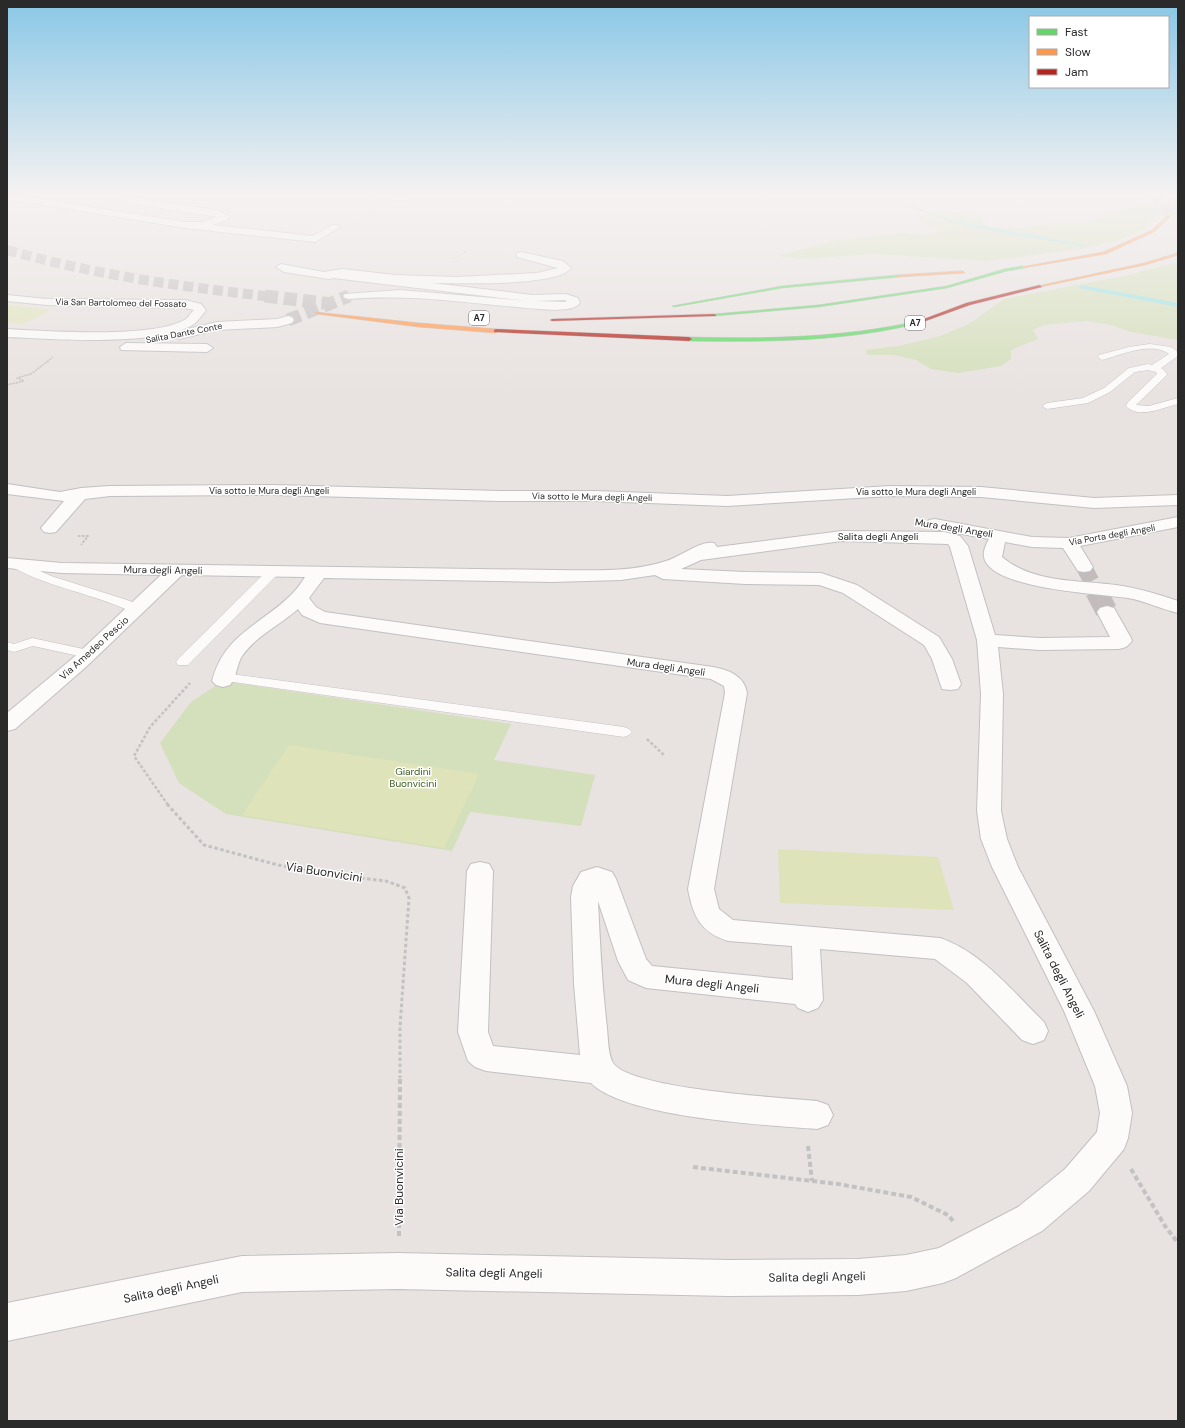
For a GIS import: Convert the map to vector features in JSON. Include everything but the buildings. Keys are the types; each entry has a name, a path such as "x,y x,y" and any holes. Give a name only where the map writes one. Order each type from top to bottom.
{"highway":[{"path":"545,320 730,314 818,306 948,286 1006,270 1048,263"},
{"name":"A7","path":"317,313 419,325 517,333 751,341 807,339 859,333 912,324 931,319 968,304 1149,263"},
{"path":"626,317 726,294 898,274 1006,270"}],"street":[{"path":"329,276 328,274 340,272 404,279 476,280 551,274 561,272 566,268 557,263"},
{"path":"281,267 284,269 329,276 532,298 566,297 575,301 569,305 555,306 410,295 379,294 349,296"},
{"name":"Via San Bartolomeo del Fossato","path":"7,298 47,302 185,304 198,306 200,310 196,318 184,325 146,333 106,335 7,333"},
{"name":"Salita Dante Conte","path":"7,341 135,342 162,339 217,326 277,323 288,320"},
{"path":"7,345 207,348"},
{"name":"Via sotto le Mura degli Angeli","path":"7,489 60,496 110,491 274,490 500,496 596,496 727,501 890,491 981,492 1094,503 1178,500"},
{"path":"50,528 81,493"},
{"name":"Mura degli Angeli","path":"13,564 177,570 552,576 639,572 676,564 696,555 718,542 753,533 862,520 910,521 964,528 999,535"},
{"name":"Via Porta degli Angeli","path":"999,535 1032,542 1069,543 1178,522"},
{"path":"999,535 992,554 994,560 1020,576 1040,581 1132,593 1178,607"},
{"name":"Salita degli Angeli","path":"7,1322 242,1274 398,1271 728,1278 858,1277 906,1273 943,1265 979,1246 1030,1218 1077,1180 1112,1138 1116,1113 1111,1086 1079,1011 1005,867 994,838 989,811 992,694 987,640 960,546 954,540 944,537 842,536 696,555"},
{"path":"1069,543 1084,567"},
{"name":"Via Amedeo Pescio","path":"10,718 88,654 177,570"},
{"path":"639,572 746,578 821,579 850,589 932,641 942,659 950,684"},
{"path":"226,672 241,645 299,598 318,573"},
{"name":"Mura degli Angeli","path":"299,598 309,611 328,619 713,674 731,680 734,684 736,693 701,889 705,909 714,923 728,930 940,949 949,953 970,970 1033,1031"},
{"path":"987,640 1040,644 1119,643 1122,641 1121,638 1107,612"},
{"path":"480,871 473,1032 479,1052 486,1058 599,1070 608,1080 629,1089 710,1105 817,1115"},
{"name":"Mura degli Angeli","path":"599,1070 589,1008 584,897 586,886 590,879 597,877 603,879 632,961 638,972 646,977 808,997 806,936"}],"lane":[{"path":"1102,357 1146,347 1167,350 1175,354 1154,368"},
{"path":"1047,406 1085,401 1107,390 1122,376 1132,370 1144,367 1154,368 1161,371 1162,375 1131,404 1132,406 1138,409 1148,410 1178,401"},
{"path":"13,564 40,577 106,596 137,609"},
{"path":"183,662 273,572"},
{"path":"7,646 14,648 32,642 88,654"},
{"path":"226,672 624,732"}],"path":[{"path":"7,384 24,381 17,378 31,374 65,346"},
{"name":"Via Buonvicini","path":"226,672 204,672 192,681 150,727 134,756 164,801 204,844 278,865 334,875 386,881 405,888 409,898 400,1027 398,1271"},
{"path":"1112,1138 1165,1226 1178,1243"},
{"path":"692,1167 838,1184 911,1197 948,1215 979,1246"}],"green space":[{"path":"1178,263 1178,340 1131,332 1111,325 1086,321 1044,325 1033,330 1038,339 1011,350 1011,359 1001,366 958,373 931,369 916,360 893,355 868,355 865,350 898,346 940,336 969,324 1004,299 1129,275"},
{"path":"7,305 51,310 23,324 7,322"},
{"name":"Giardini Buonvicini","path":"223,681 511,724 494,760 595,775 581,826 470,812 452,851 226,814 179,783 160,743 191,702"},
{"path":"289,745 479,774 444,848 242,815"},
{"path":"778,849 938,857 954,910 780,903"}],"waterway":[{"path":"1081,287 1178,305"}],"tunnel":[{"path":"57,263 140,279 274,297"},
{"path":"265,296 332,304"},
{"path":"288,320 349,296 346,297"},
{"path":"1084,567 1097,592"},
{"path":"1096,591 1107,612"}],"traffic: fast":[{"path":"714,315 818,306 947,287 1006,270 1023,267"},
{"path":"674,306 782,287 898,276"},
{"path":"689,339 775,340 833,337 890,329 918,322"}],"traffic: slow":[{"path":"1023,267 1048,263"},
{"path":"1040,286 1149,263"},
{"path":"898,276 963,272"},
{"path":"317,313 419,325 496,331"}],"traffic: jam":[{"path":"918,322 968,304 1040,286"},
{"path":"552,320 714,315"},
{"path":"496,331 689,339"}]}
